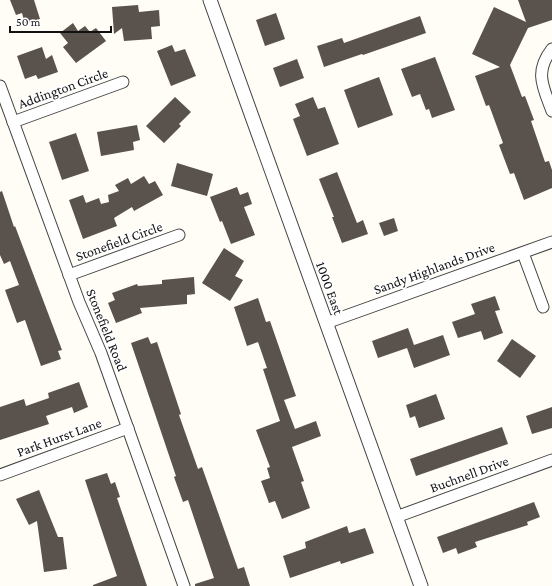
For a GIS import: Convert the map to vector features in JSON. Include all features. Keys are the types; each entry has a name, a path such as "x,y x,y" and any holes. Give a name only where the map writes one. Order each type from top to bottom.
{"street":[{"name":"1000 East","path":"210,0 421,586"},
{"path":"552,49 542,64 542,81 552,111"},
{"name":"Addington Circle","path":"13,122 123,82"},
{"name":"Stonefield Road","path":"0,86 79,302 128,428 184,586"},
{"name":"Stonefield Circle","path":"69,275 179,235"},
{"name":"Sandy Highlands Drive","path":"326,323 552,242"},
{"path":"523,252 543,307"},
{"name":"Park Hurst Lane","path":"0,475 128,428"},
{"name":"Buchnell Drive","path":"396,517 552,460"}],"building":[{"path":"10,0 34,0 40,19 25,24 22,13 16,15"},
{"path":"518,0 552,0 552,20 528,28 510,65 522,97 525,96 534,120 531,121 545,162 549,161 552,170 552,188 524,200 514,173 510,174 499,145 503,143 489,105 486,106 475,76 500,67 472,54 494,7 526,22"},
{"path":"138,5 139,12 159,10 160,26 151,27 152,39 124,41 122,28 114,34 112,7"},
{"path":"276,13 285,39 265,46 256,20"},
{"path":"420,16 426,33 324,67 317,46 342,38 344,43"},
{"path":"73,23 78,31 85,26 90,32 96,28 106,41 76,63 63,47 68,43 60,33"},
{"path":"172,45 175,52 185,49 196,76 171,86 157,51"},
{"path":"42,47 46,59 52,55 58,72 38,79 36,75 25,79 17,56"},
{"path":"435,57 455,110 432,118 429,109 426,110 420,94 412,97 401,69"},
{"path":"297,59 304,78 280,87 273,68"},
{"path":"379,77 393,115 358,128 344,90"},
{"path":"175,97 191,112 179,124 181,126 164,143 146,126"},
{"path":"313,97 318,109 325,107 339,144 307,156 293,119 300,116 295,104"},
{"path":"137,125 140,140 133,142 134,150 101,156 97,132"},
{"path":"76,133 89,171 62,180 49,142"},
{"path":"177,163 213,174 207,196 171,186"},
{"path":"337,172 357,223 363,220 368,234 342,243 332,217 334,217 319,179"},
{"path":"144,176 149,184 155,181 163,195 134,211 132,207 114,218 117,226 83,239 69,200 83,195 86,203 99,198 101,204 109,202 108,195 119,191 115,185 128,178 131,184"},
{"path":"237,187 240,195 248,192 252,204 244,207 255,235 231,244 210,197"},
{"path":"2,191 14,227 15,226 62,350 58,351 61,359 41,366 25,320 17,323 5,290 19,285 10,261 4,264 0,255 0,192"},
{"path":"394,218 398,231 384,236 379,223"},
{"path":"224,248 244,261 235,276 243,280 230,301 202,283"},
{"path":"194,277 195,294 187,295 187,304 140,308 142,313 116,323 108,303 115,300 112,293 137,284 138,286 162,284 162,280"},
{"path":"495,296 500,310 495,311 503,333 484,340 481,331 458,338 452,322 475,314 471,304"},
{"path":"258,298 266,322 270,321 296,396 284,400 295,429 316,421 321,436 292,447 304,481 301,482 310,508 282,519 275,501 269,503 261,481 270,478 267,468 270,467 256,430 280,421 263,369 267,368 258,342 247,346 234,307"},
{"path":"408,328 414,345 443,335 450,355 414,368 407,348 378,358 372,341"},
{"path":"148,337 151,344 157,342 181,414 179,415 198,469 202,467 238,569 244,567 250,586 195,586 195,584 214,578 188,500 183,502 174,477 176,476 131,343"},
{"path":"512,339 536,356 520,378 497,361"},
{"path":"79,382 88,407 74,413 72,407 46,416 49,424 0,440 0,407 24,399 26,406 49,398 48,393"},
{"path":"436,394 445,419 419,428 415,416 410,418 406,405"},
{"path":"552,407 552,428 532,434 526,416"},
{"path":"502,427 508,444 416,476 410,459"},
{"path":"107,473 111,484 115,482 120,497 117,498 147,586 93,586 117,576 85,480"},
{"path":"39,490 58,537 63,537 67,569 44,572 37,521 29,525 16,499"},
{"path":"534,502 540,517 527,522 528,525 475,542 477,547 458,554 456,548 443,553 437,537"},
{"path":"347,526 349,533 365,528 374,553 341,564 340,561 290,578 283,556 306,548 305,542"}]}
